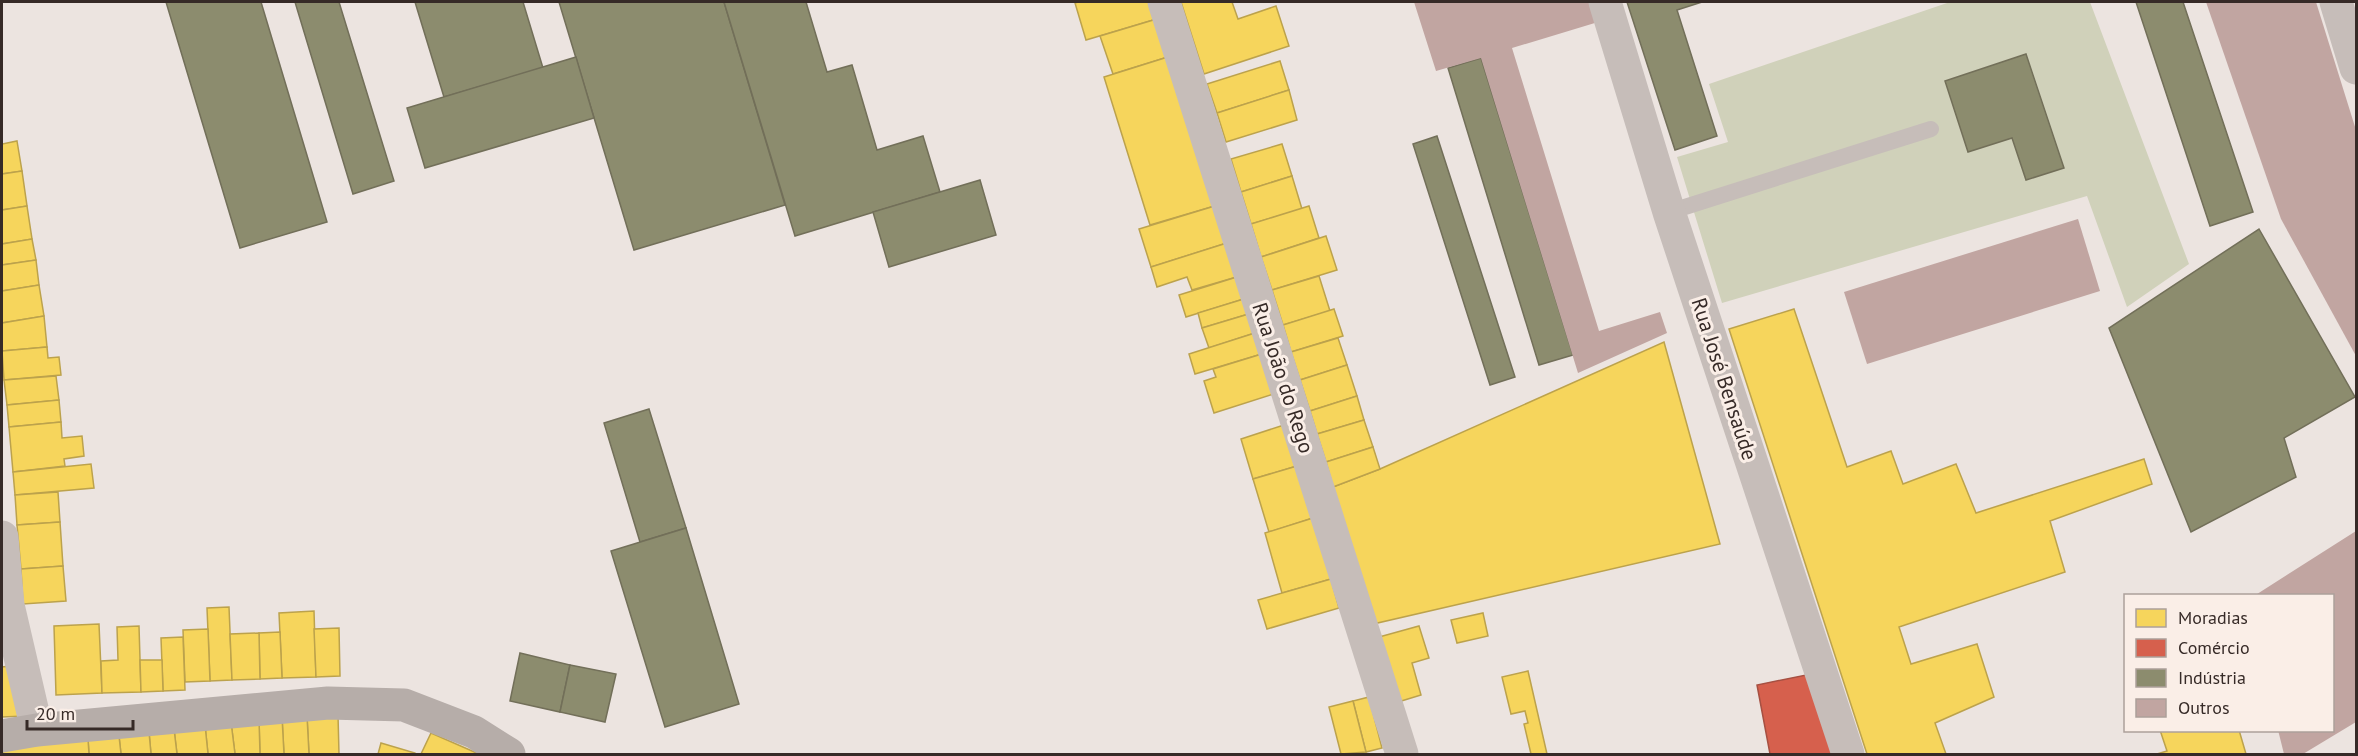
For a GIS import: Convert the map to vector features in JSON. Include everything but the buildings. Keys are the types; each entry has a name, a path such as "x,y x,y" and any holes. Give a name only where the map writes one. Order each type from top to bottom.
{"main road":[{"path":"2,736 37,730 328,702 404,705 474,732 509,754"}],"street":[{"name":"Rua João do Rego","path":"1164,2 1402,754"},
{"name":"Rua José Bensaúde","path":"1605,2 1669,212 1848,754"},
{"path":"2336,2 2356,68"},
{"path":"2,537 8,605 37,730"}],"lane":[{"path":"1669,212 1931,129"}],"green space":[{"path":"1950,2 2090,2 2189,264 2127,307 2087,196 1722,303 1677,157 1728,142 1709,84"}]}
